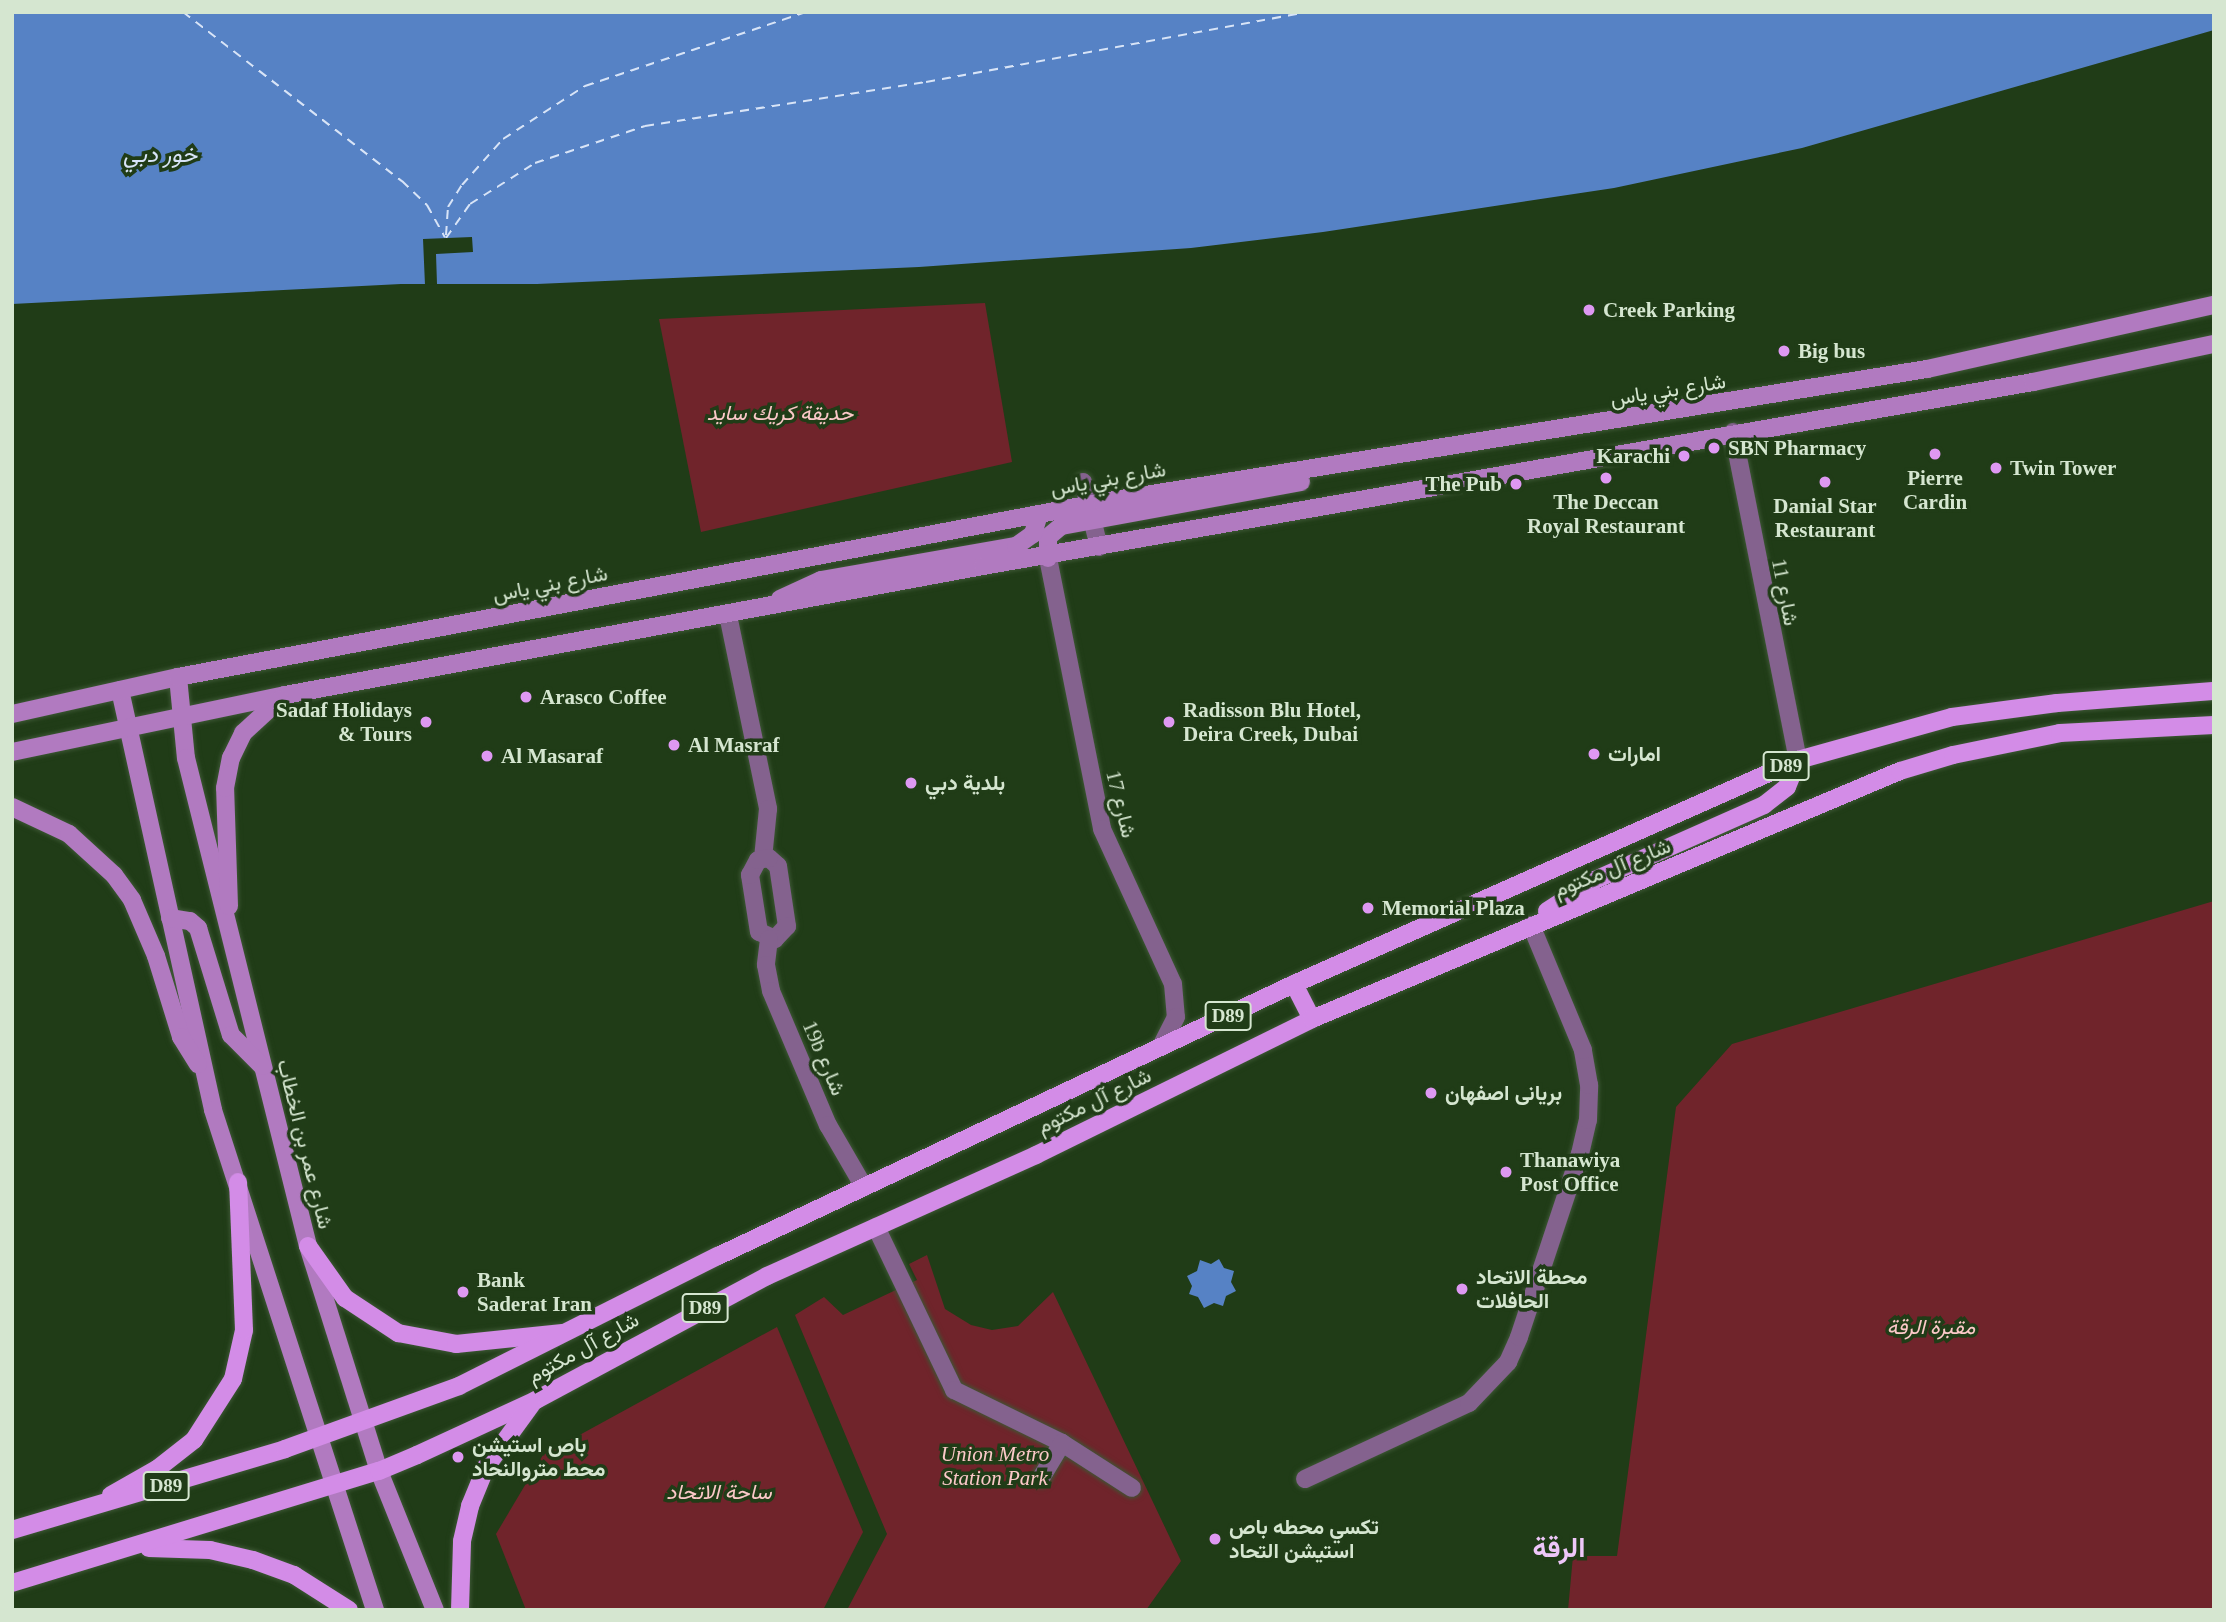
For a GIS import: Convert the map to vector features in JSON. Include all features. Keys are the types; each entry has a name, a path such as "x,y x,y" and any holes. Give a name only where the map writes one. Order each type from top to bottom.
{"main road":[{"name":"شارع بني ياس","path":"12,714 178,677 1039,514 1091,513 1360,471 1409,453 1927,369 2214,304"},
{"path":"12,752 285,695 1733,432 2033,382 2214,344"},
{"path":"1048,558 1051,532 1091,513"},
{"path":"772,606 795,590 821,580 1016,545 1033,534 1039,514"},
{"name":"شارع عمر بن الخطاب","path":"178,677 179,716 230,944 308,1246 379,1471 435,1610"},
{"path":"120,690 204,1071 317,1438 375,1610"},
{"name":"شارع آل مكتوم","path":"12,1530 317,1438 459,1386 575,1331 718,1256 1294,984 1798,760 1952,717 2057,703 2214,691"},
{"path":"230,944 225,788 231,758 243,733 285,695"},
{"name":"شارع آل مكتوم","path":"12,1583 379,1471 536,1400 724,1298 1036,1155 1312,1019 1848,791 1953,755 2060,733 2214,725"},
{"path":"1531,925 1595,880 1764,805 1787,787 1798,760"},
{"path":"12,807 69,834 114,875 146,927 181,1037 204,1071"},
{"path":"170,918 180,917 198,928 231,1035 262,1066"},
{"path":"1294,984 1312,1019"},
{"path":"82,1511 177,1456 222,1402 244,1330 238,1182"},
{"path":"308,1246 345,1298 398,1333 456,1344 575,1331"},
{"path":"460,1610 462,1541 470,1506 486,1467 536,1400"},
{"path":"121,1550 165,1547 253,1560 294,1575 349,1610"}],"street":[{"name":"شارع 11","path":"1733,432 1798,760"},
{"path":"1083,482 1099,547"},
{"name":"شارع 17","path":"1048,558 1102,829 1173,984 1176,1017 1161,1047"},
{"name":"19b شارع","path":"729,615 768,809 763,858 753,863 750,875 757,926 769,939 766,965 771,991 828,1125 864,1187"},
{"path":"763,858 778,866 787,926 781,936 769,939"},
{"path":"1305,1479 1469,1403 1508,1362 1519,1336 1580,1154 1588,1120 1589,1085 1583,1050 1531,925"},
{"path":"876,1227 954,1390 1062,1443 1132,1488"},
{"path":"1041,1478 1062,1443"}],"green space":[{"name":"حديقة كريك سايد","path":"985,303 1012,462 701,532 659,319"},
{"name":"مقبرة الرقة","path":"2214,901 2214,1610 1568,1610 1573,1556 1617,1556 1676,1107 1732,1044"},
{"name":"Union Metro Station Park","path":"927,1255 945,1309 971,1325 992,1330 1018,1326 1053,1292 1181,1561 1146,1610 847,1610 887,1534 795,1315 824,1297 843,1315 917,1280 909,1264"},
{"name":"ساحة الاتحاد","path":"777,1327 863,1532 823,1610 526,1610 496,1534 543,1455"}],"water":[{"name":"خور دبي","path":"12,12 2214,12 2214,30 1802,148 1614,188 1323,232 1191,248 919,267 537,284 401,284 12,304"},
{"path":"1219,1259 1224,1268 1234,1271 1231,1282 1236,1291 1226,1296 1223,1306 1214,1303 1204,1308 1198,1297 1189,1294 1192,1286 1187,1276 1197,1271 1200,1260 1211,1264"}],"pier":[{"path":"472,237 473,252 436,254 437,284 425,285 423,239"}],"ferry route":[{"path":"183,12 402,181 427,205 445,237"},
{"path":"446,235 448,207 462,185 503,139 585,86 806,12"},
{"path":"446,238 470,204 535,163 645,126 926,82 1309,12"}],"place":[{"name":"Creek Parking","path":"1589,310"},
{"name":"Big bus","path":"1784,351"},
{"name":"SBN Pharmacy","path":"1714,448"},
{"name":"Pierre Cardin","path":"1935,454"},
{"name":"Karachi","path":"1684,456"},
{"name":"Twin Tower","path":"1996,468"},
{"name":"The Deccan Royal Restaurant","path":"1606,478"},
{"name":"Danial Star Restaurant","path":"1825,482"},
{"name":"The Pub","path":"1516,484"},
{"name":"Arasco Coffee","path":"526,697"},
{"name":"Sadaf Holidays & Tours","path":"426,722"},
{"name":"Radisson Blu Hotel, Deira Creek, Dubai","path":"1169,722"},
{"name":"Al Masraf","path":"674,745"},
{"name":"امارات","path":"1594,754"},
{"name":"Al Masaraf","path":"487,756"},
{"name":"بلدية دبي","path":"911,783"},
{"name":"Memorial Plaza","path":"1368,908"},
{"name":"بریانی اصفهان","path":"1431,1093"},
{"name":"Thanawiya Post Office","path":"1506,1172"},
{"name":"محطة الاتحاد الحافلات","path":"1462,1289"},
{"name":"Bank Saderat Iran","path":"463,1292"},
{"name":"باص استيشن محط متروالنحاد","path":"458,1457"},
{"name":"تكسي محطه باص استيشن التحاد","path":"1215,1539"}],"district":[{"name":"الرقة","path":"1559,1548"}]}
